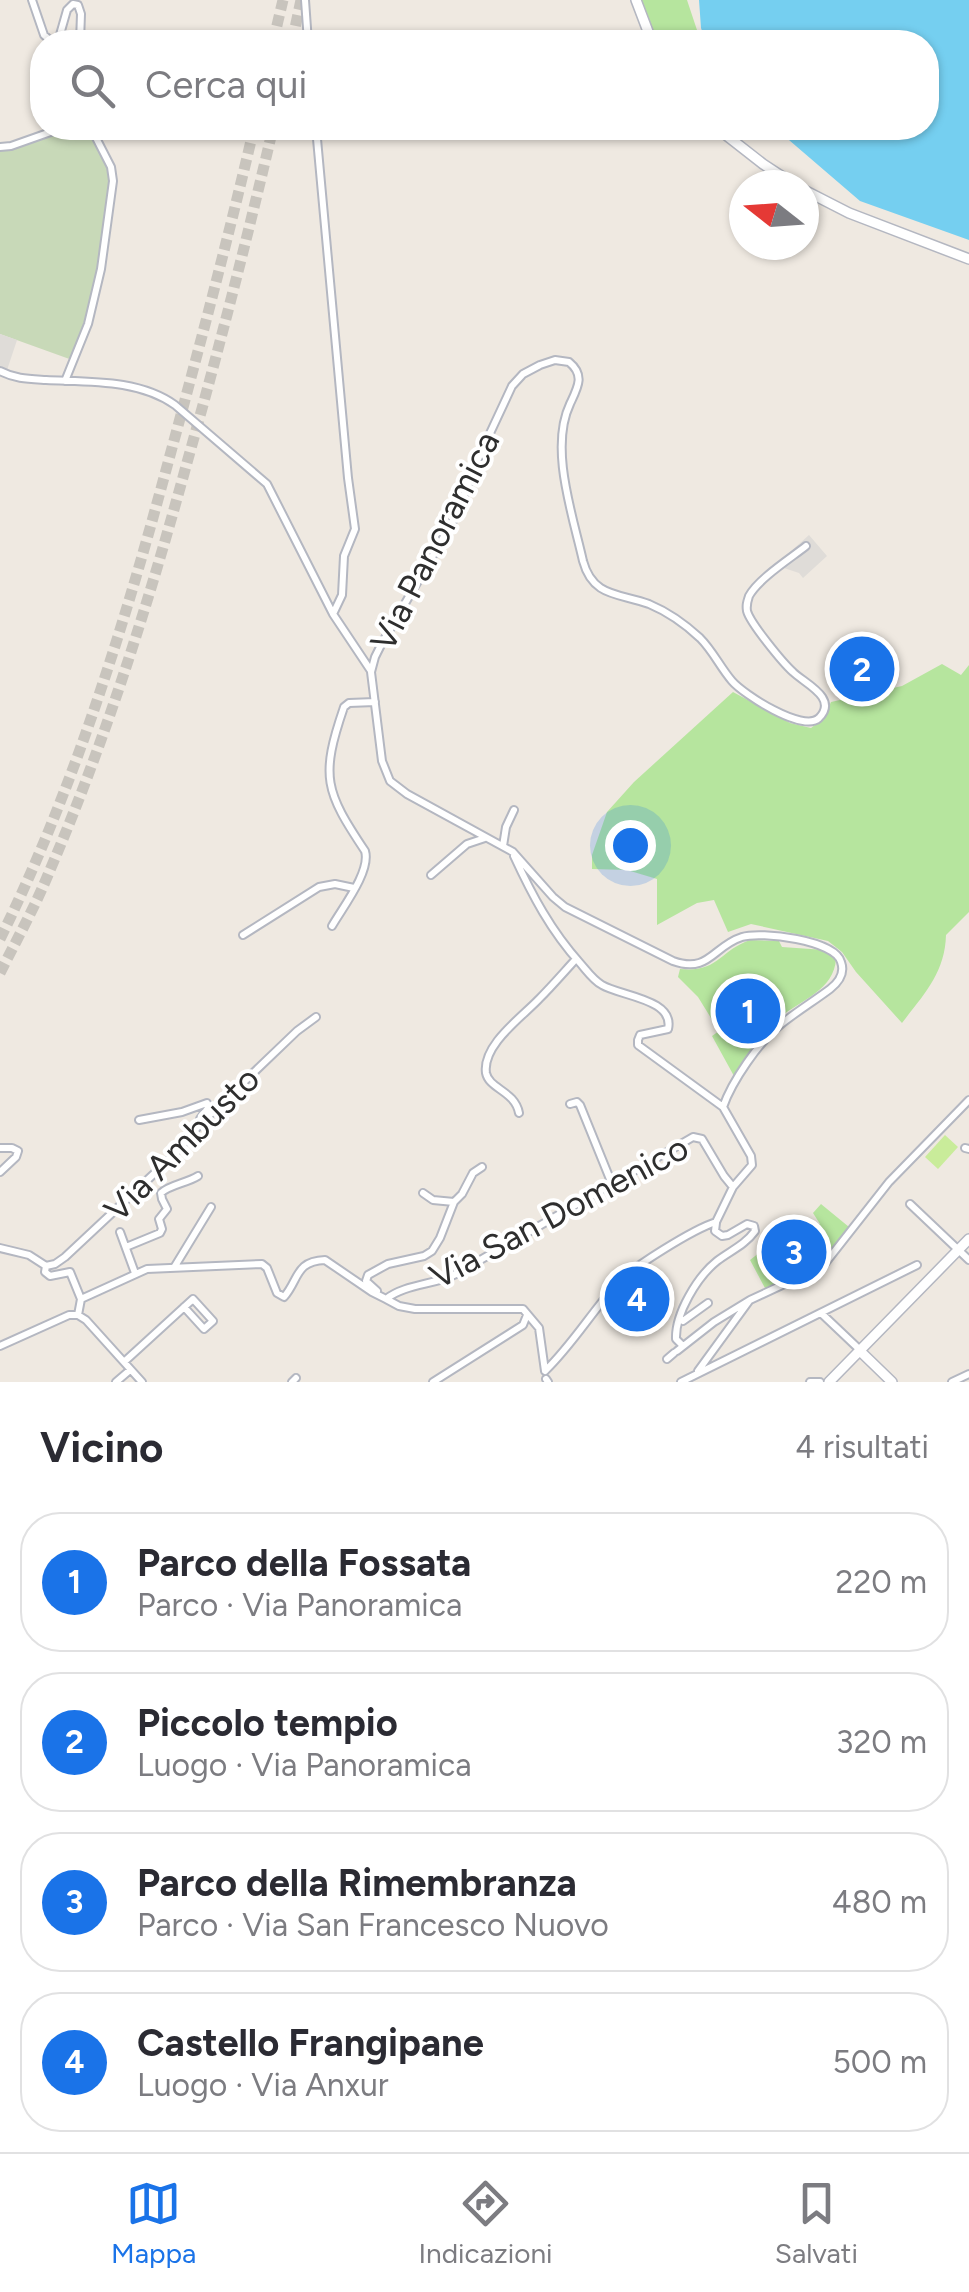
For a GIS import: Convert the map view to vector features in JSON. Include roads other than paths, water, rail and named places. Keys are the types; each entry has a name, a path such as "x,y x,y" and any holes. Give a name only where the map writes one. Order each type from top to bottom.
{"main road":[{"path":"636,0 647,30"},
{"path":"733,140 773,170"},
{"path":"819,198 969,259"},
{"path":"829,1382 969,1240"},
{"path":"860,1351 892,1382"}],"street":[{"path":"32,0 43,30"},
{"path":"307,0 308,30"},
{"path":"62,30 68,8 73,4 82,14 81,30"},
{"path":"0,147 30,139"},
{"path":"65,381 90,315 102,263 112,181 111,167 97,140"},
{"path":"317,140 355,524 343,559 341,600 334,614"},
{"name":"Via Panoramica","path":"723,1107 767,1038 838,982 842,968 837,954 814,942 751,935 732,942 706,962 689,965 562,905 507,848 402,792 390,781 383,766 372,672 382,643 453,522 509,392 523,374 548,362 569,362 580,375 564,420 562,457 588,576 605,592 648,604 676,619 706,645 740,688 777,711 805,722 821,714 822,695 791,670 750,619 746,607 753,590 806,546"},
{"path":"0,371 18,378 140,388 175,405 252,470 272,493 334,614 372,672"},
{"path":"332,926 366,866 367,856 337,807 329,767 344,707 349,703 375,702"},
{"path":"514,810 505,829 507,848 547,921 600,984 634,996 666,1015 668,1029 640,1035 638,1045 723,1107 752,1160 750,1168 733,1186 716,1222 716,1231 722,1236 747,1224 754,1226 756,1232 712,1266 694,1291 676,1331 678,1350"},
{"path":"431,876 466,844 486,837"},
{"path":"243,935 319,888 335,884 354,888"},
{"path":"519,1113 513,1099 488,1080 488,1058 506,1030 576,958"},
{"name":"Via Ambusto","path":"46,1266 66,1257 297,1031 316,1017"},
{"path":"667,1359 750,1300 823,1266 889,1182 969,1100"},
{"path":"570,1104 576,1102 580,1106 612,1184"},
{"path":"139,1120 207,1103 195,1129"},
{"name":"Via San Domenico","path":"384,1297 456,1274 697,1136 733,1186"},
{"path":"0,1148 15,1148 18,1153 0,1172"},
{"path":"384,1297 366,1278 388,1264 430,1252 454,1202 474,1171 482,1166"},
{"path":"126,1247 160,1234 159,1220 168,1209 162,1193 198,1176"},
{"path":"423,1194 434,1200 454,1202"},
{"path":"910,1204 969,1260"},
{"path":"174,1267 210,1207"},
{"path":"546,1377 620,1280 716,1222"},
{"path":"120,1232 135,1273"},
{"path":"0,1248 29,1255 46,1266 45,1272 50,1276 71,1273 81,1299 78,1315"},
{"path":"81,1299 147,1269 262,1264 282,1297 288,1294 302,1267 324,1260 384,1297"},
{"path":"682,1382 917,1266"},
{"name":"Via San Domenico","path":"384,1297 412,1309 517,1308 527,1314"},
{"path":"124,1362 184,1307 193,1299 212,1321 204,1329 184,1307"},
{"path":"698,1372 750,1300"},
{"path":"683,1321 708,1304"},
{"path":"821,1313 860,1351"},
{"path":"527,1314 539,1328 546,1377"},
{"path":"432,1382 524,1324 527,1314"},
{"path":"0,1346 66,1316 78,1315 142,1382"},
{"path":"116,1382 130,1370"},
{"path":"952,1382 969,1374"},
{"path":"810,1382 820,1382"}],"water":[{"path":"699,0 969,0 969,240 860,201 789,140 939,140 939,30 701,28"}],"tunnel":[{"path":"276,30 283,0"},
{"path":"295,30 301,0"},
{"path":"0,939 52,823 116,643 191,376 251,140"},
{"path":"0,973 71,820 126,667 199,418 270,140"}],"place":[{"name":"Piccolo tempio","path":"862,669"},
{"name":"Parco della Fossata","path":"748,1011"},
{"name":"Parco della Rimembranza","path":"794,1252"},
{"name":"Castello Frangipane","path":"637,1299"}]}
